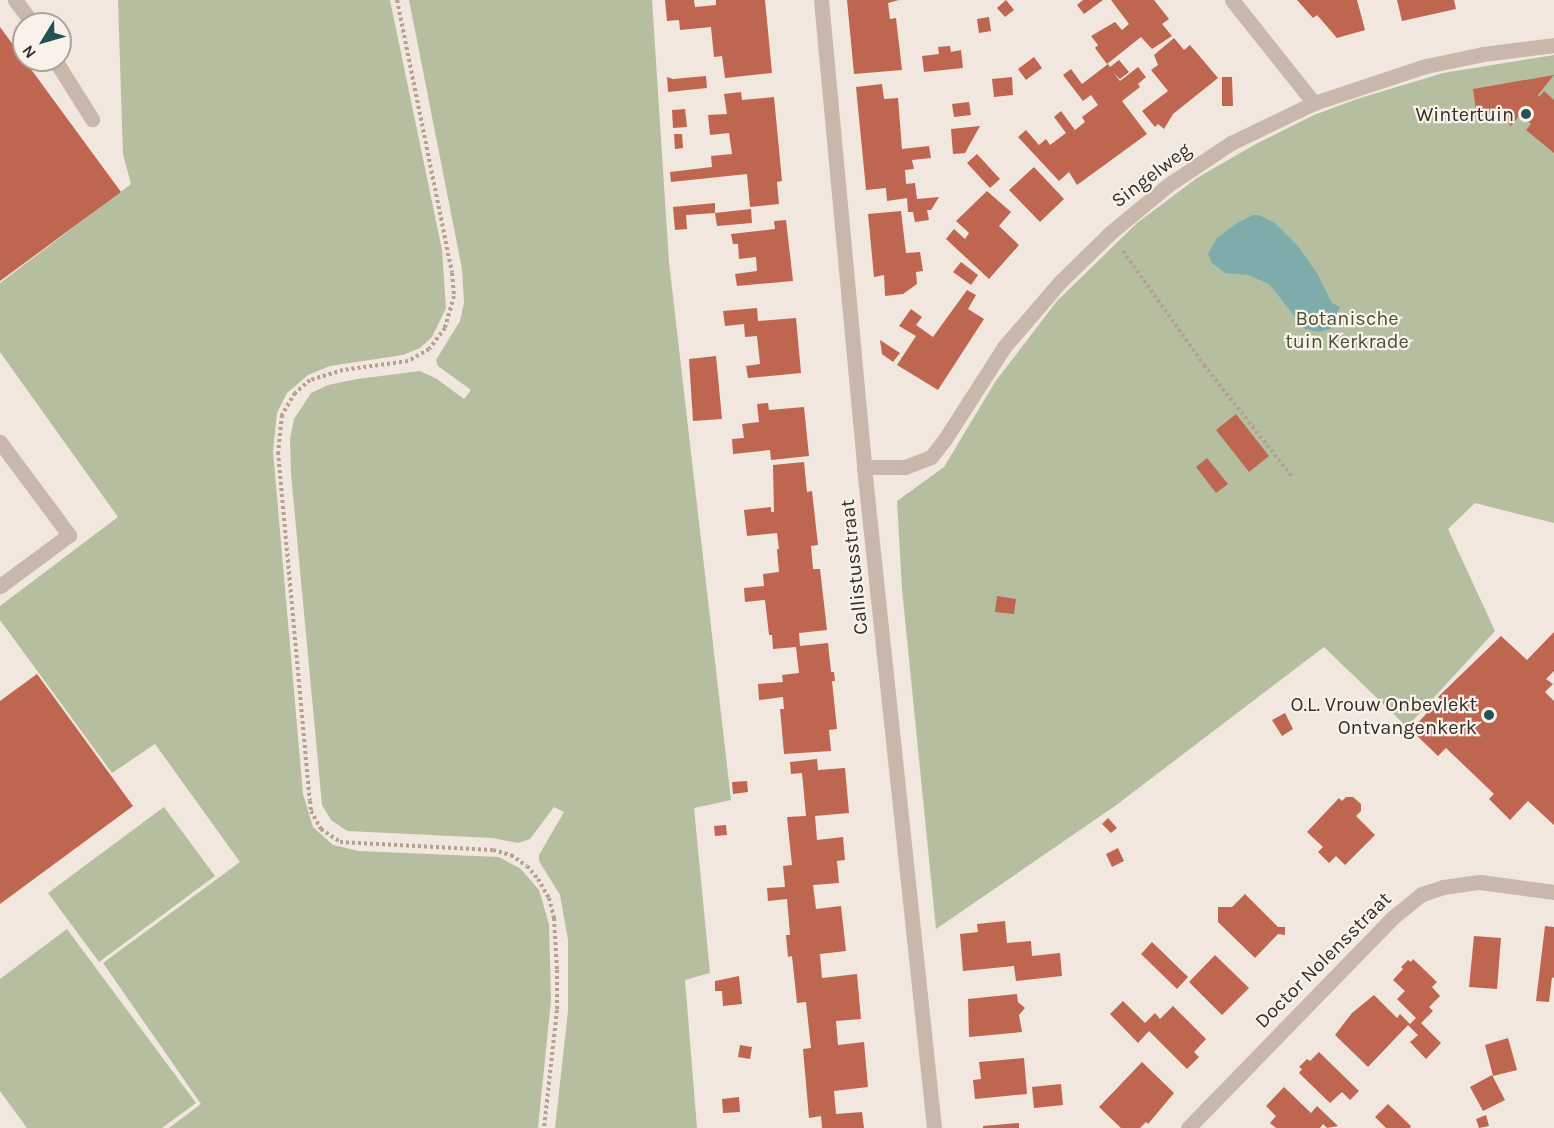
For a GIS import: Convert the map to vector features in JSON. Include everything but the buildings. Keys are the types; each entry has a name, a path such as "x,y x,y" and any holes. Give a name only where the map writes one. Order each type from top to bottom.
{"street":[{"name":"Callistusstraat","path":"821,0 864,467 934,1128"},
{"path":"1232,0 1314,103"},
{"name":"Singelweg","path":"864,467 905,467 931,457 1004,347 1060,282 1110,233 1168,185 1231,143 1314,103 1426,66 1483,54 1554,45"},
{"path":"63,72 92,119"},
{"path":"0,442 69,535 0,586"},
{"name":"Doctor Nolensstraat","path":"1188,1128 1392,918 1422,894 1452,885 1480,882 1554,892"}],"path":[{"path":"397,0 452,273 454,296 445,328 429,349 408,361 337,371 310,380 295,393 282,415 278,452 311,811 321,829 340,842 493,850 511,855 527,866 538,879 549,898 554,918 557,970 556,1010 544,1128"},
{"path":"1110,233 1204,365 1292,477"}],"green space":[{"path":"118,0 390,0 442,250 446,308 432,337 420,348 403,355 330,366 308,375 287,393 277,413 273,451 303,794 313,827 333,845 359,851 499,857 521,869 539,890 549,924 551,1001 538,1128 169,1128 201,1104 103,963 240,862 155,744 112,773 0,620 0,606 118,517 0,352 0,283 131,184 123,154"},
{"path":"409,0 652,0 669,262 731,800 694,808 710,973 685,980 697,1128 555,1128 568,1011 568,940 560,895 539,861 539,855 564,812 554,807 530,839 518,843 492,838 347,831 331,820 322,805 291,474 290,439 294,419 311,393 328,385 357,379 420,371 437,379 464,399 471,390 438,366 436,360 460,321 464,303 462,269"},
{"name":"Botanische tuin Kerkrade","path":"1554,55 1554,523 1475,503 1448,529 1495,631 1407,727 1324,647 1115,806 936,929 902,589 897,501 944,467 995,382 1057,301 1137,223 1197,178 1254,145 1314,115 1357,99 1443,73"},
{"path":"164,807 215,876 99,962 48,893"},
{"path":"67,929 196,1103 162,1128 27,1128 0,1091 0,979"}],"water":[{"path":"1253,215 1259,215 1275,223 1297,245 1317,273 1332,303 1340,307 1331,329 1318,332 1305,329 1269,284 1248,275 1225,273 1212,263 1208,254 1217,238 1237,223"}],"place":[{"name":"Wintertuin","path":"1526,114"},
{"name":"O.L. Vrouw Onbevlekt Ontvangenkerk","path":"1489,715"}]}
